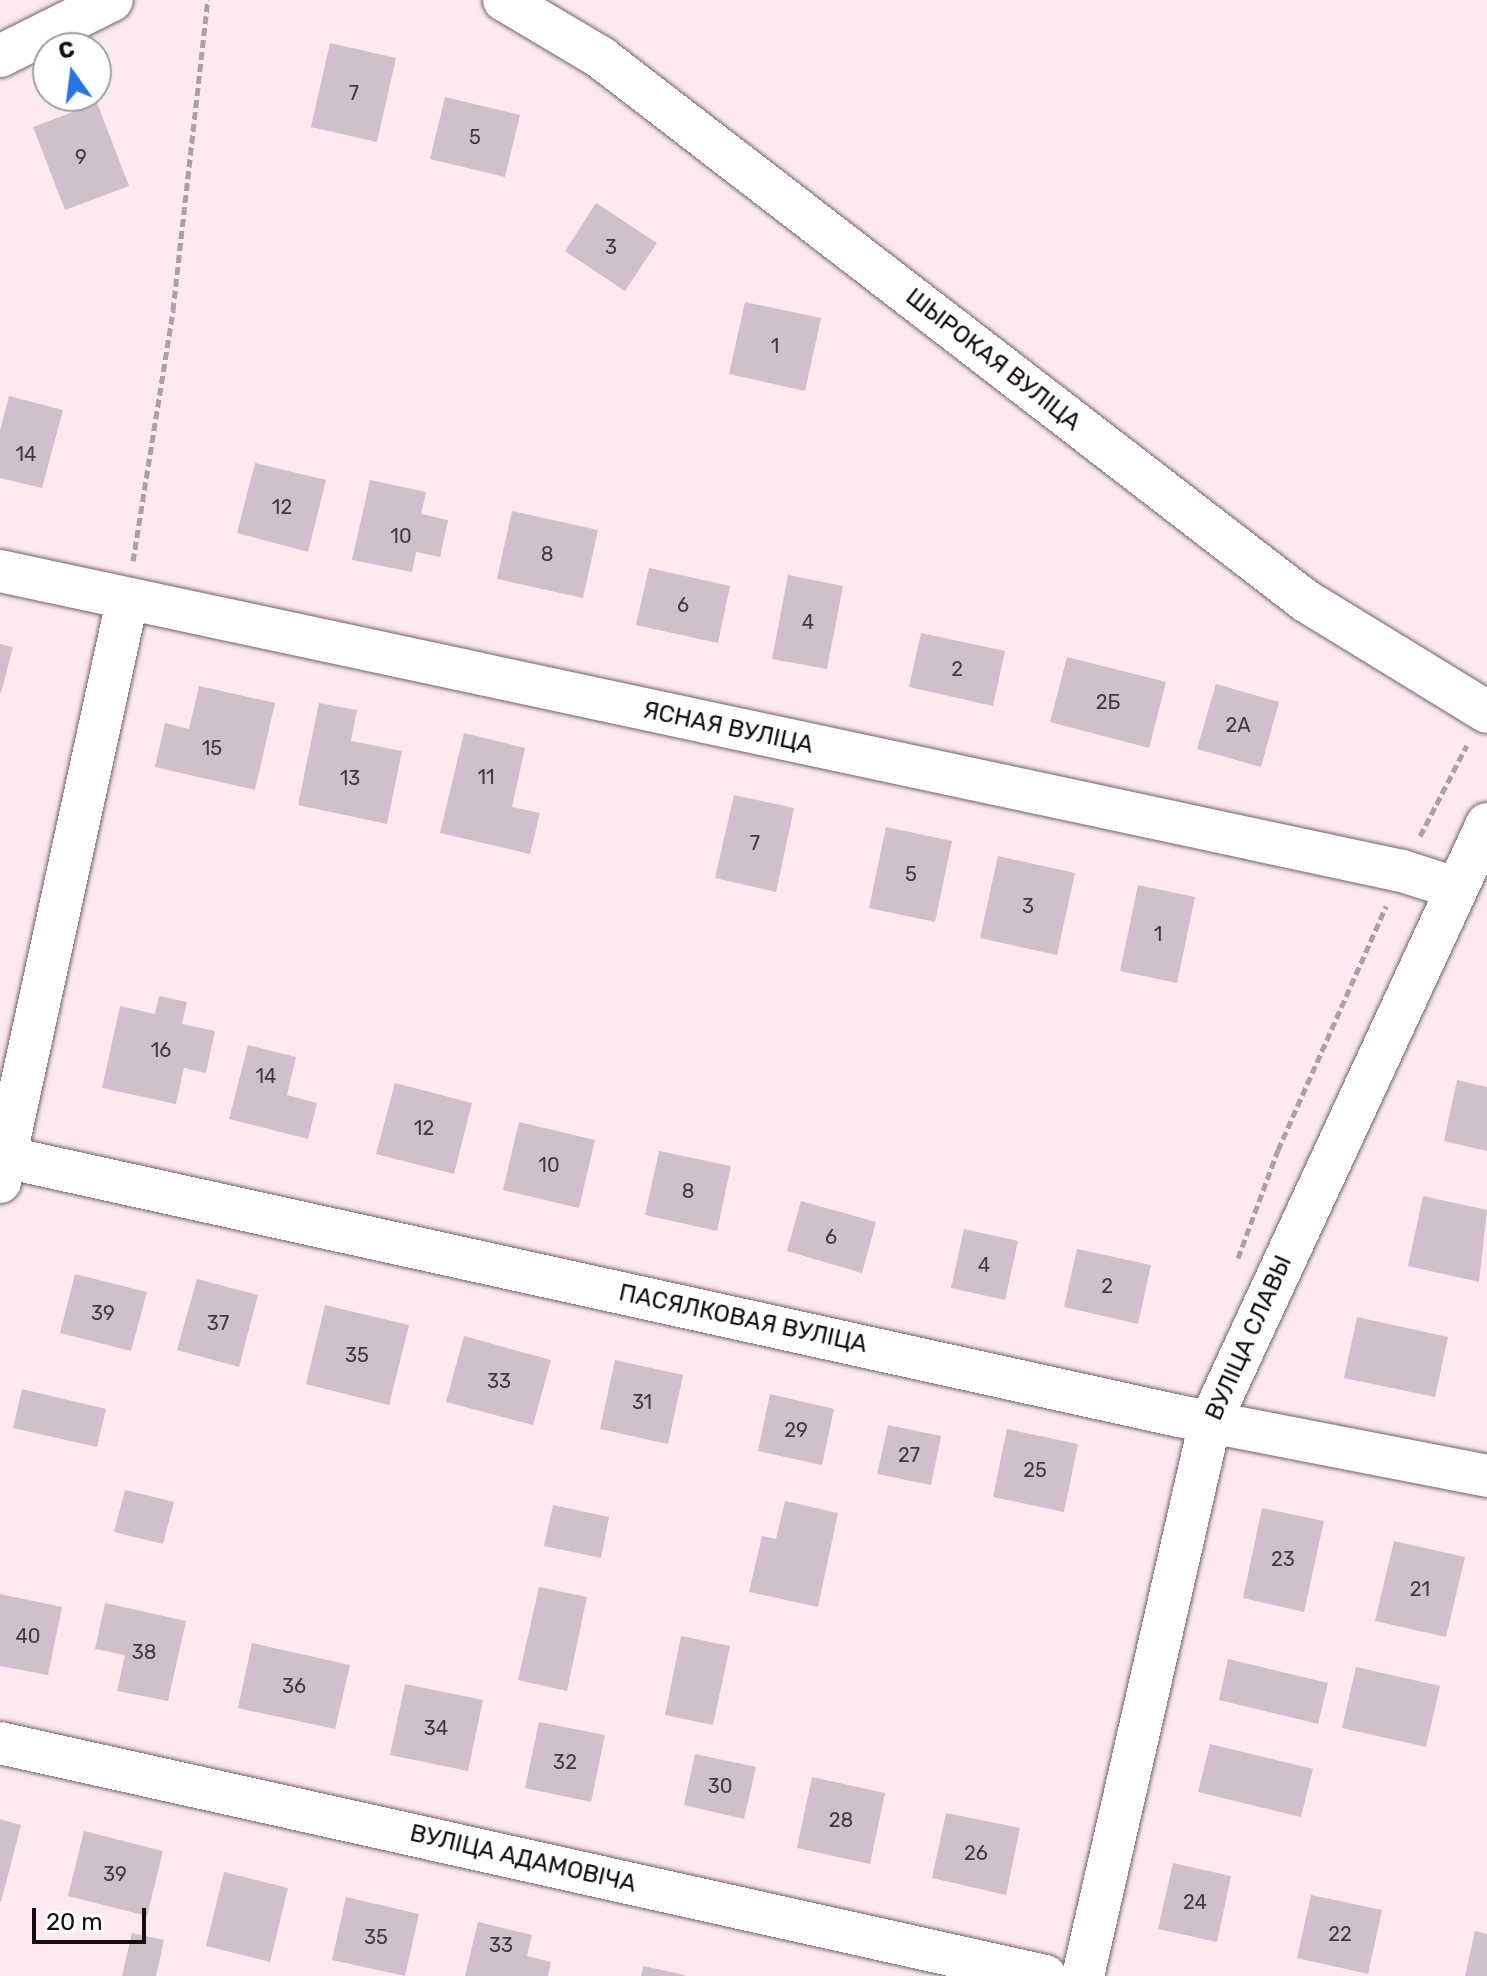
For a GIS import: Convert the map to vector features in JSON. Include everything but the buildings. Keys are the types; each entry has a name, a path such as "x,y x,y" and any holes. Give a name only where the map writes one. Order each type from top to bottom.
{"street":[{"path":"0,56 112,0"},
{"name":"ШЫРОКАЯ ВУЛІЦА","path":"504,0 600,57 1306,601 1487,712"},
{"name":"ЯСНАЯ ВУЛІЦА","path":"0,571 127,601 1402,871 1455,888"},
{"path":"2,1165 127,601"},
{"name":"ВУЛІЦА СЛАВЫ","path":"1083,1976 1210,1422 1487,824"},
{"name":"ПАСЯЛКОВАЯ ВУЛІЦА","path":"2,1165 1210,1422 1487,1476"},
{"name":"ВУЛІЦА АДАМОВІЧА","path":"0,1743 1045,1976"}],"path":[{"path":"127,601 173,310 208,0"}]}
